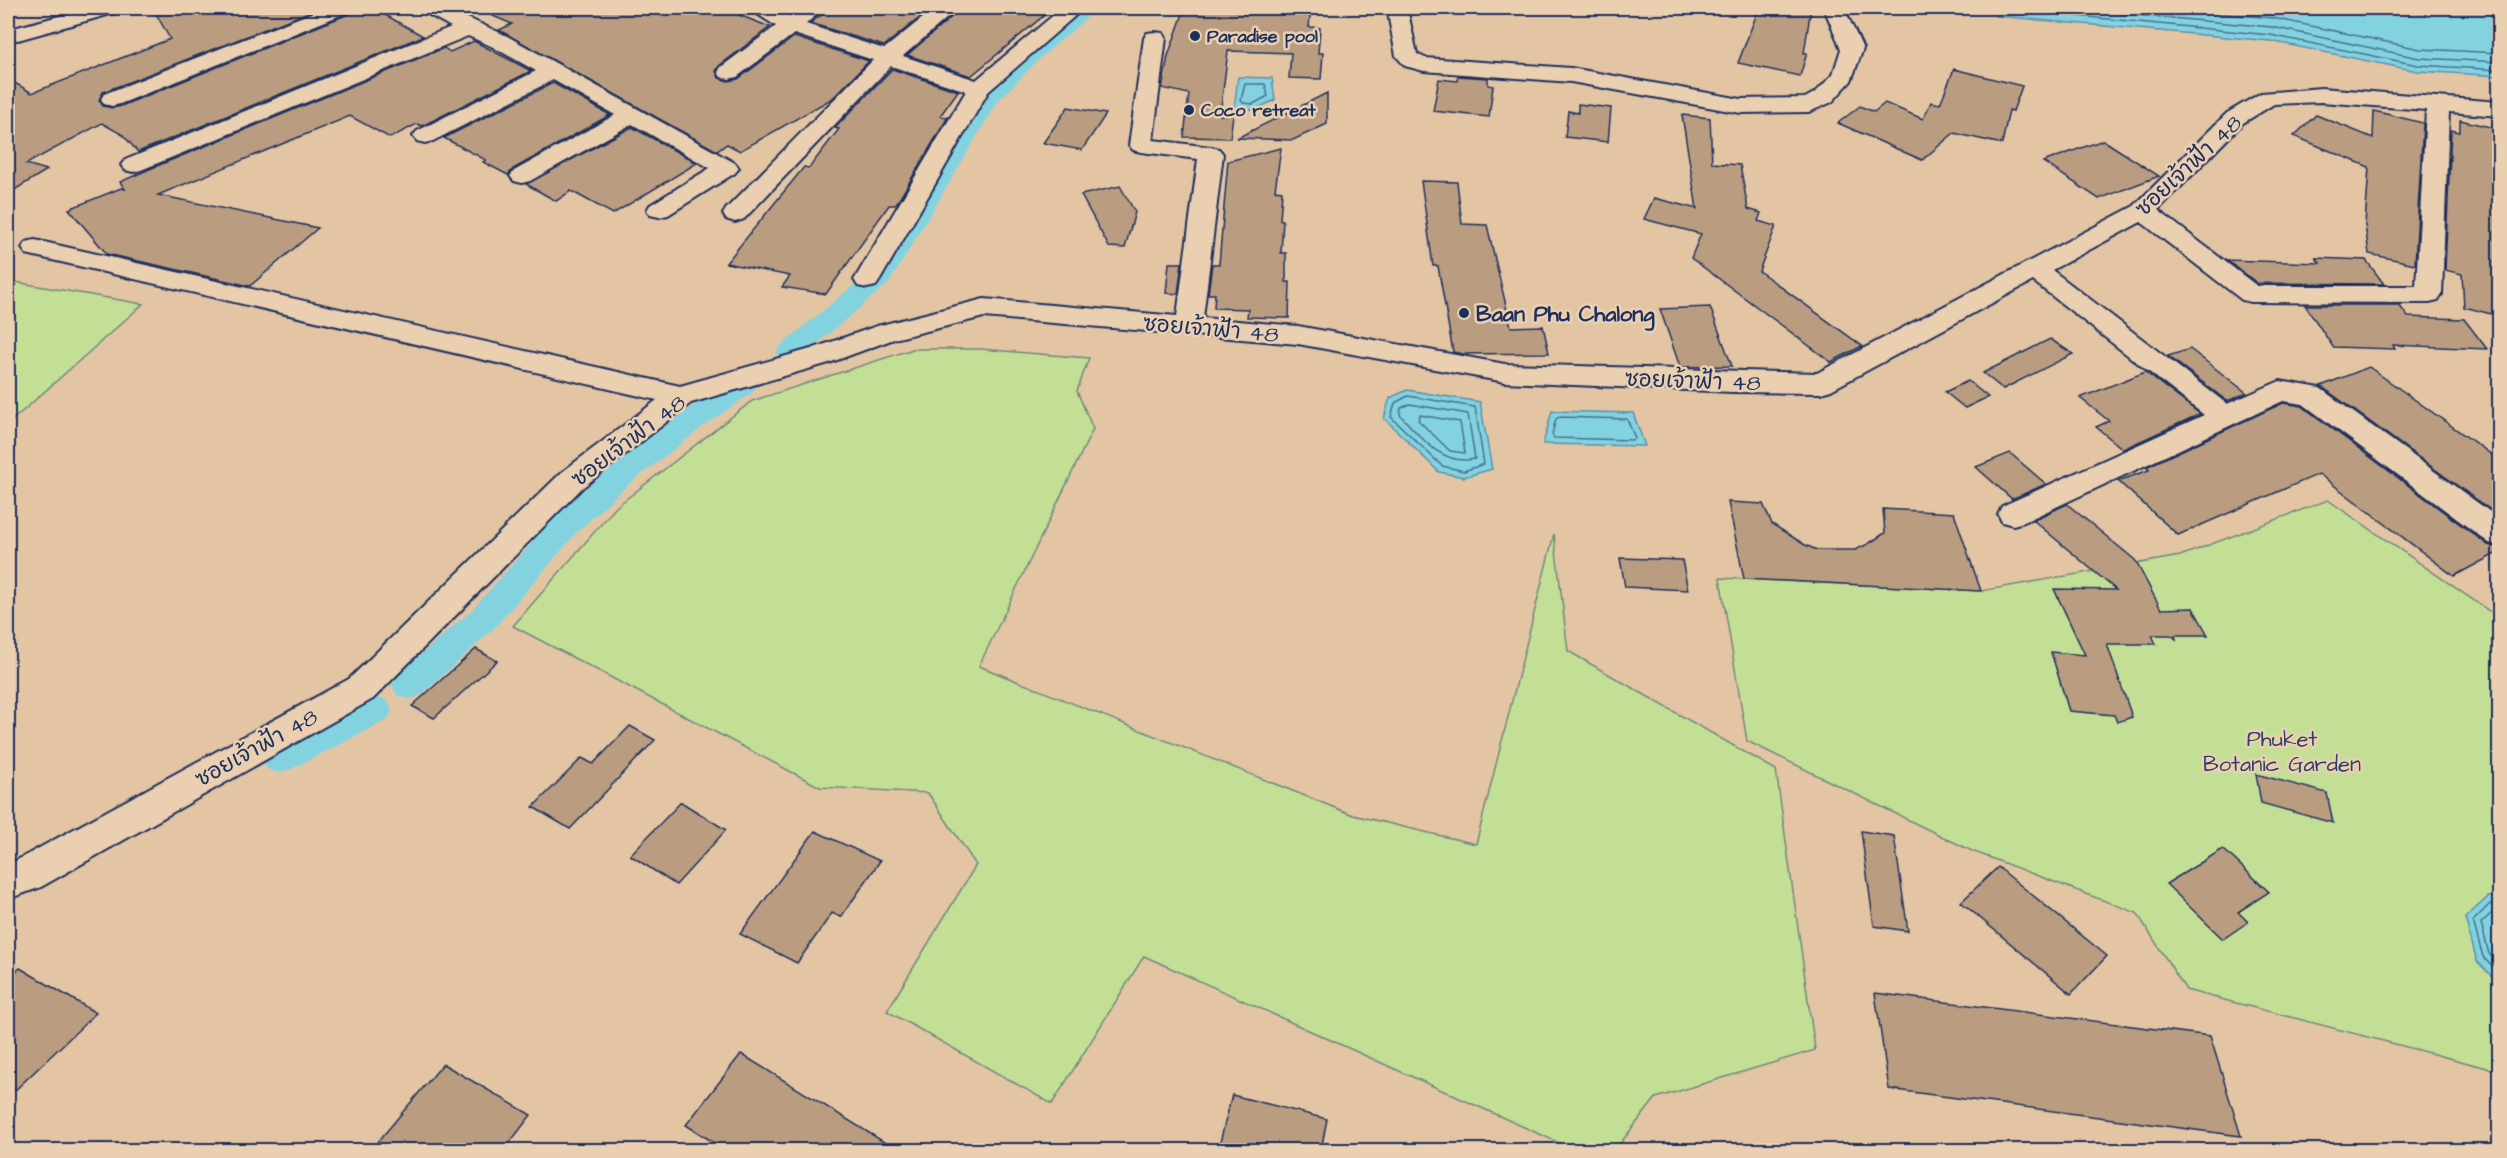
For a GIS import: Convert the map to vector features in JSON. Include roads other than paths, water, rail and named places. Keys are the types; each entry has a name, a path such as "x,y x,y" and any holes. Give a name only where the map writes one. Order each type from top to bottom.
{"street":[{"path":"18,34 111,8"},
{"path":"112,99 341,8"},
{"path":"431,8 468,28 499,41 727,168 659,210"},
{"path":"761,8 789,25 979,88"},
{"path":"729,72 814,8"},
{"path":"735,214 887,58 946,8"},
{"path":"867,280 979,88 1074,8"},
{"path":"1397,8 1407,56 1413,61 1458,67 1571,75 1741,106 1753,106 1809,105 1824,97 1844,76 1852,49 1834,8"},
{"path":"133,165 468,28"},
{"path":"1155,38 1141,146 1211,154 1190,326"},
{"path":"426,136 551,72"},
{"name":"ซอยเจ้าฟ้า 48","path":"8,882 28,875 361,689 572,480 681,396 819,356 887,332 984,308 1298,335 1505,373 1732,382 1821,383 2143,211 2235,118 2270,98 2321,95 2499,109"},
{"path":"2143,211 2251,294 2429,295 2438,104"},
{"path":"522,176 632,115"},
{"path":"35,248 681,396"},
{"path":"2034,269 2225,417"},
{"path":"2013,514 2280,390 2310,396 2499,535"}],"water":[{"path":"1987,8 2499,8 2499,76 2417,71 2270,41 1996,16"},
{"path":"1238,77 1272,78 1275,100 1254,110 1234,109"},
{"path":"1407,390 1480,402 1492,469 1464,477 1439,472 1384,418 1390,398"},
{"path":"1552,411 1633,413 1645,446 1543,444"},
{"path":"2488,897 2499,898 2499,984 2477,961 2465,918"}],"waterway":[{"path":"790,352 880,277 989,97 1031,54 1088,8"},
{"path":"409,685 483,619 567,523 614,480 691,421 743,385"},
{"path":"279,758 375,710"}],"place":[{"name":"Paradise pool","path":"1195,36"},
{"name":"Coco retreat","path":"1189,110"},
{"name":"Baan Phu Chalong","path":"1464,313"}],"park label":[{"name":"Phuket Botanic Garden","path":"2282,750"}]}
